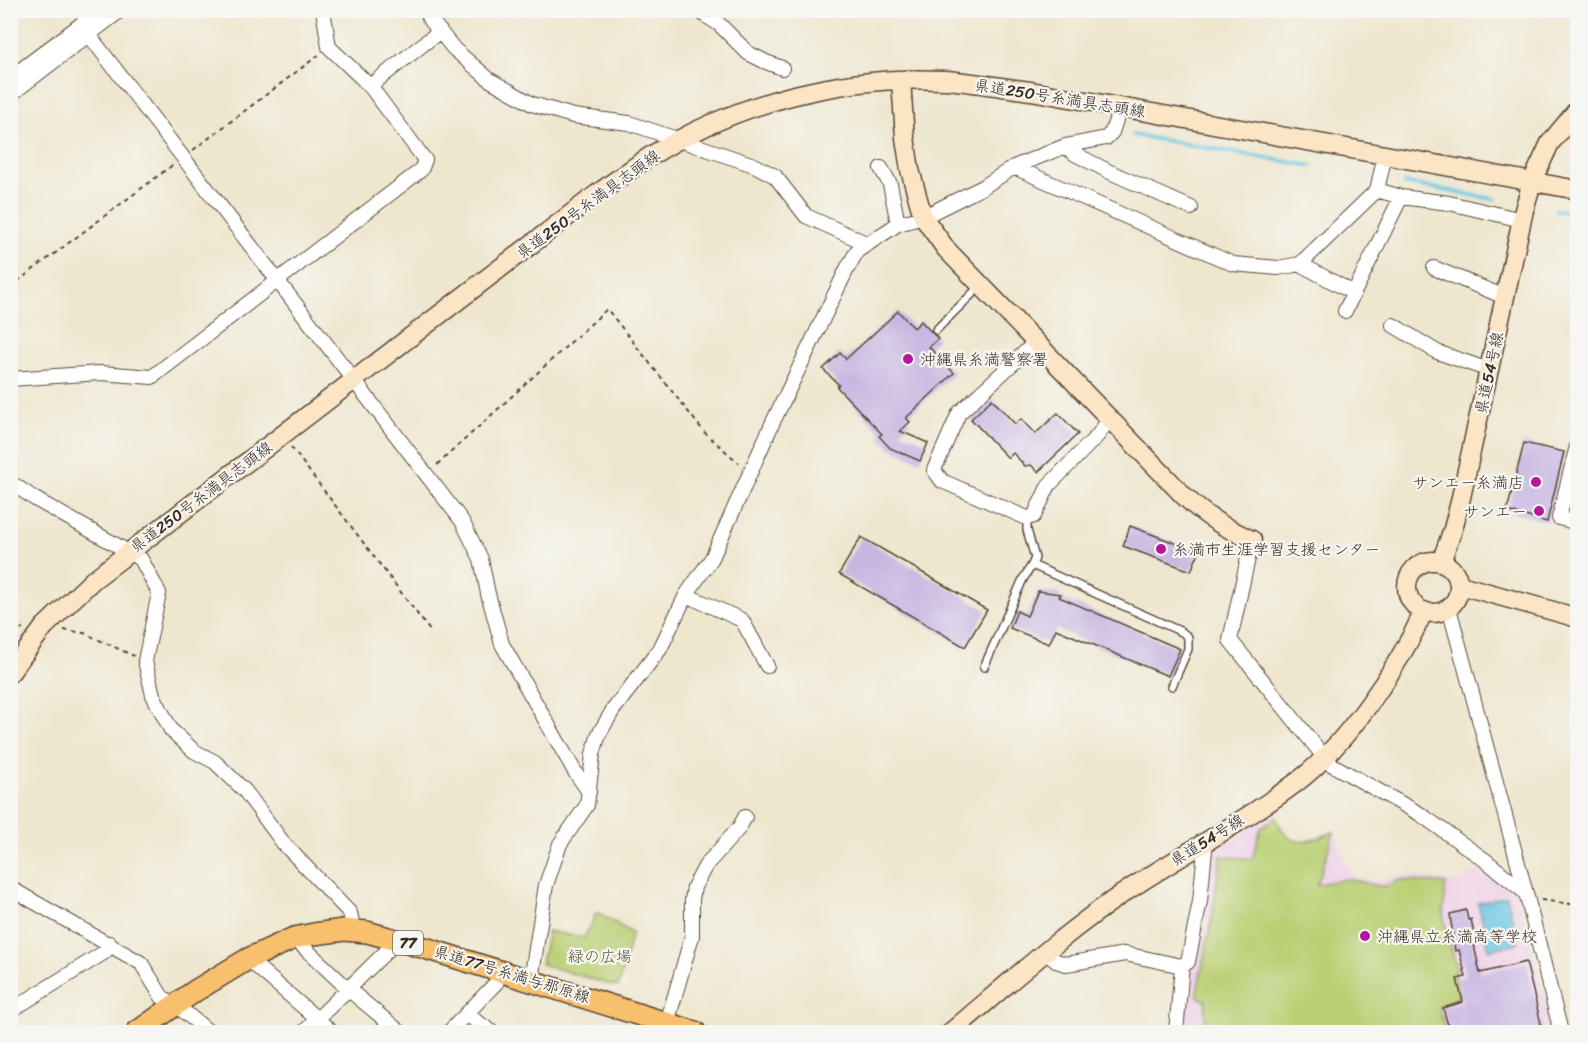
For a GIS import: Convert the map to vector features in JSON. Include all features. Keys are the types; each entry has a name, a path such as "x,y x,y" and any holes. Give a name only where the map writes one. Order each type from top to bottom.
{"main road":[{"name":"県道250号糸満具志頭線","path":"10,672 44,627 93,580 597,194 649,157 680,140 739,112 796,94 882,80 946,80 1031,91 1578,190"},
{"path":"902,80 905,138 910,170 923,217 946,249 1204,515 1228,530 1252,540"},
{"path":"1532,182 1550,143 1578,109"},
{"name":"県道54号線","path":"1441,562 1460,502 1532,182"},
{"path":"1424,562 1441,562 1454,571 1460,585 1455,601 1449,608 1433,613 1424,611 1411,600 1407,582 1416,567 1424,562"},
{"path":"1460,585 1578,618"},
{"name":"県道54号線","path":"951,1032 1046,952 1127,891 1298,781 1343,736 1390,673 1410,641 1424,611"},
{"name":"県道77号糸満与那原線","path":"137,1032 217,976 248,958 294,938 334,931 354,931 398,940 531,980 665,1027 695,1032"}],"street":[{"path":"10,78 100,10"},
{"path":"10,95 121,10"},
{"path":"10,379 101,373 152,377 421,170 425,160 370,86 329,47 323,10"},
{"path":"428,10 429,18 454,49 490,80 532,104 573,116 629,123 738,158 776,176 806,216 868,244"},
{"path":"697,10 719,24 748,53 782,68"},
{"path":"370,86 440,31"},
{"path":"89,35 462,520 481,560 502,644 575,772 589,792"},
{"path":"531,980 546,885 560,844 587,806 593,754 599,734 613,710 660,648 686,595 712,558 749,472 847,268 858,251 897,224 923,217 1014,167 1065,146 1106,138 1112,132 1118,107"},
{"path":"1065,146 1074,154 1110,172 1191,208"},
{"path":"1014,167 1233,264 1278,268 1300,264 1377,190 1385,155"},
{"path":"881,168 890,184 897,224"},
{"path":"1377,190 1401,197 1449,203 1522,220"},
{"path":"1345,311 1401,197"},
{"path":"1300,264 1354,293"},
{"path":"1434,268 1505,297"},
{"path":"1393,325 1437,352 1489,370"},
{"path":"1036,342 960,413 934,470 942,481 1027,518 1034,516 1049,485 1098,435 1110,418"},
{"path":"1578,442 1559,518 1578,524"},
{"path":"10,482 35,499 141,559 159,593 145,661 153,695 171,730 194,752 215,762 245,791 284,844 350,913 354,931"},
{"path":"1252,540 1230,640 1329,763 1420,814 1485,860 1526,895"},
{"path":"686,595 742,620 767,666"},
{"path":"1449,608 1561,1032"},
{"path":"665,1027 692,936 694,887 706,865 739,828 745,817"},
{"path":"1046,952 1056,961 1066,964 1125,954 1182,966 1188,962 1196,922 1206,840"},
{"path":"10,888 141,963 162,997 176,1005 209,1032"},
{"path":"294,938 348,989 400,1032"},
{"path":"304,1032 398,940"},
{"path":"10,1011 105,952 109,943"},
{"path":"248,958 332,1032"},
{"path":"1176,1032 1182,966"},
{"path":"449,1032 496,983 501,971"},
{"path":"466,1014 492,1032"}],"lane":[{"path":"936,330 981,285"},
{"path":"984,667 1023,579 1035,558 1027,530 1027,518"},
{"path":"1032,565 1182,632 1188,637 1188,649 1172,686"}],"path":[{"path":"10,287 329,47"},
{"path":"426,475 608,309 705,433 749,472"},
{"path":"282,435 431,632"},
{"path":"10,630 44,627 84,633 145,661"},
{"path":"1526,895 1568,905 1578,905"}],"shaded area":[{"name":"沖縄県立糸満高等学校","path":"1274,813 1281,831 1296,842 1307,842 1334,832 1349,871 1357,879 1381,882 1393,875 1451,882 1463,881 1483,865 1517,893 1553,1032 1180,1032 1185,979 1196,968 1209,903 1215,849"}],"green space":[{"name":"沖縄県立糸満高等学校","path":"1276,817 1281,828 1293,840 1307,841 1334,832 1317,884 1349,879 1383,887 1400,880 1446,884 1443,915 1457,971 1453,973 1459,996 1439,1007 1446,1032 1204,1031 1206,1001 1196,996 1211,924 1221,856 1252,859 1261,828"},
{"name":"緑の広場","path":"597,912 632,933 618,987 541,964 548,931 584,938"}],"water":[{"path":"1507,896 1518,943 1489,950 1478,903"}],"building":[{"path":"898,311 914,328 921,321 938,339 929,347 954,373 906,418 910,422 900,431 928,443 920,461 890,448 879,436 882,434 823,369 840,353 846,359"},
{"path":"992,399 1015,424 1021,419 1035,434 1058,413 1078,434 1038,472 1031,465 1025,466 1013,453 1008,458 971,419"},
{"name":"サンエー糸満店","path":"1524,443 1564,452 1547,522 1507,511"},
{"name":"糸満市生涯学習支援センター","path":"1130,526 1199,552 1191,571 1123,546"},
{"path":"861,537 987,610 965,647 839,574"},
{"path":"1038,591 1061,594 1059,597 1180,649 1168,676 1056,629 1049,644 1010,628 1017,611 1027,616"},
{"path":"1466,910 1468,920 1471,919 1480,973 1526,962 1543,1032 1450,1032 1443,1008 1463,1002 1457,979 1466,977 1459,950 1455,951 1450,914"}],"waterway":[{"path":"1133,135 1312,166"},
{"path":"1404,183 1494,199"},
{"path":"1556,210 1578,214"}],"place":[{"name":"沖縄県糸満警察署","path":"908,359"},
{"name":"サンエー糸満店","path":"1536,482"},
{"name":"サンエー","path":"1539,511"},
{"name":"糸満市生涯学習支援センター","path":"1161,549"},
{"name":"沖縄県立糸満高等学校","path":"1365,936"}]}
